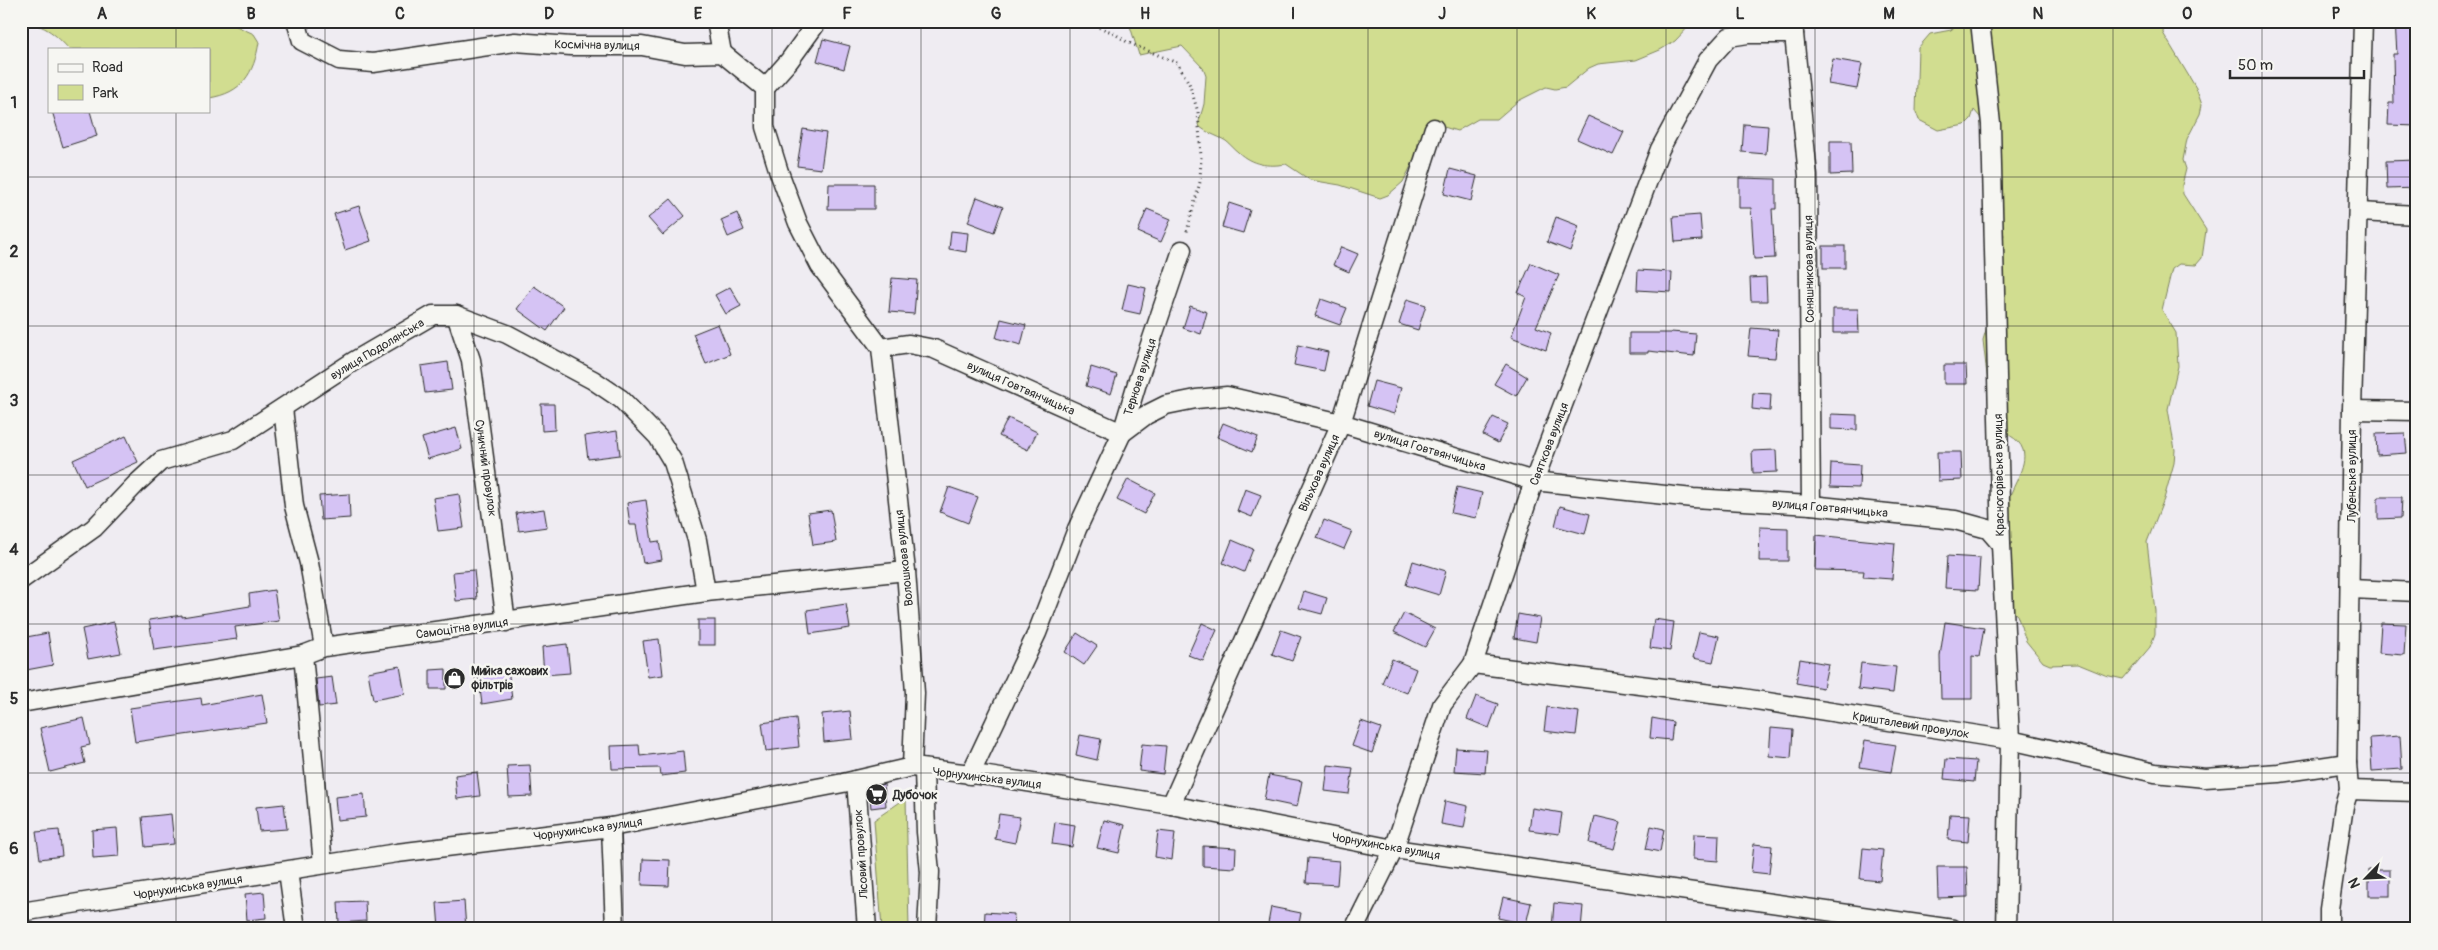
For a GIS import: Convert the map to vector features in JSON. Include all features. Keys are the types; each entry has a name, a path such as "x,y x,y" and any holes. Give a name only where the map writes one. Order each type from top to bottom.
{"street":[{"name":"Космічна вулиця","path":"296,21 302,41 339,60 373,63 515,42 571,46 642,46 685,54 722,53"},
{"path":"716,21 722,53 765,88"},
{"path":"818,21 790,61 765,88 765,127 778,172 798,223 820,266 881,348"},
{"name":"Красногорівська вулиця","path":"1980,21 1991,124 2001,544 2010,740 2006,929"},
{"name":"Лубенська вулиця","path":"2329,929 2331,890 2344,806 2349,790 2347,764 2351,589 2352,410 2363,21"},
{"name":"Святкова вулиця","path":"1354,929 1394,849 1442,705 1473,664 1534,481 1660,149 1708,60 1729,37 1793,27"},
{"name":"Соняшникова вулиця","path":"1793,27 1808,176 1811,505"},
{"name":"Вільхова вулиця","path":"1171,805 1341,423 1434,128"},
{"path":"2359,212 2417,215"},
{"name":"Тернова вулиця","path":"970,775 1037,633 1077,530 1122,433 1182,250"},
{"name":"вулиця Подолянська","path":"21,580 94,528 136,484 162,461 233,440 354,361 433,315 456,315 507,334 593,380 621,399 658,438 673,462 697,540 706,592"},
{"name":"Суничний провулок","path":"456,315 471,360 506,622"},
{"name":"вулиця Говтвянчицька","path":"881,348 909,344 934,349 1122,433 1146,415 1166,405 1196,399 1227,396 1341,423 1534,481 1693,498 1811,505 1955,520 1988,529 2001,544"},
{"name":"Волошкова вулиця","path":"881,348 906,571 915,693 918,769 930,872 928,929"},
{"path":"283,408 294,506 309,563 324,647"},
{"path":"2352,410 2417,410"},
{"name":"Самоцітна вулиця","path":"21,703 303,655 324,647 706,592 906,571"},
{"path":"2351,589 2417,592"},
{"path":"303,655 323,864"},
{"name":"Кришталевий провулок","path":"1473,664 1743,698 2010,740 2155,773 2205,778 2279,773 2347,764"},
{"name":"Чорнухинська вулиця","path":"21,911 288,871 323,864 611,827 918,769 1171,805 1394,849 1953,929"},
{"name":"Лісовий провулок","path":"856,780 867,929"},
{"path":"2349,790 2417,792"},
{"path":"611,827 615,929"},
{"path":"288,871 296,929"}],"path":[{"path":"890,21 947,21"},
{"path":"1080,21 1112,32 1127,42 1177,63 1189,84 1198,112 1201,157 1200,182 1182,250"}],"green space":[{"path":"21,21 225,21 254,34 259,42 254,64 238,87 230,92 210,98 210,48 68,48 54,34 41,27 28,25 21,28"},
{"path":"1118,21 1694,21 1675,41 1660,50 1636,60 1598,64 1589,68 1566,87 1555,89 1546,87 1518,101 1497,119 1478,119 1457,131 1444,127 1419,138 1416,156 1403,182 1388,195 1380,198 1340,185 1310,180 1286,164 1267,165 1249,160 1226,141 1204,130 1198,125 1204,104 1206,76 1203,68 1182,46 1139,55 1130,26"},
{"path":"1961,21 2164,21 2163,33 2196,88 2202,105 2200,114 2187,139 2183,160 2186,169 2182,185 2183,194 2206,230 2202,258 2196,265 2179,264 2172,269 2162,310 2176,333 2178,366 2168,409 2175,450 2174,463 2164,499 2147,542 2155,611 2155,634 2150,647 2123,679 2105,675 2078,664 2050,665 2043,662 2026,641 2017,615 2006,606 2010,547 2006,510 2021,470 2024,456 2018,442 2011,436 1993,428 1983,340 1995,298 1997,263 2004,235 1992,197 1980,117 1974,110 1971,119 1965,125 1938,130 1919,120 1916,112 1918,48 1930,34 1951,30"},
{"path":"906,798 909,929 882,929 874,820"}],"building":[{"path":"2395,21 2417,21 2417,126 2388,125 2389,103 2394,103 2393,54 2397,54"},
{"path":"823,39 850,46 844,69 817,61"},
{"path":"1833,59 1862,64 1857,89 1828,84"},
{"path":"52,112 90,112 97,136 63,147"},
{"path":"1588,116 1624,132 1613,155 1577,139"},
{"path":"1744,124 1768,126 1766,154 1742,152"},
{"path":"803,129 826,133 821,169 797,166"},
{"path":"1830,141 1851,141 1852,174 1830,175"},
{"path":"2417,160 2417,188 2387,189 2386,161"},
{"path":"1450,169 1477,176 1471,201 1444,194"},
{"path":"1739,178 1776,179 1776,209 1772,209 1775,258 1754,259 1751,208 1739,208"},
{"path":"829,184 874,184 874,209 828,209"},
{"path":"977,197 1003,207 994,232 968,222"},
{"path":"671,199 685,216 663,235 648,218"},
{"path":"1229,203 1250,210 1243,233 1222,227"},
{"path":"359,206 371,241 345,250 334,214"},
{"path":"1147,209 1171,219 1161,242 1138,232"},
{"path":"737,213 744,230 728,237 721,220"},
{"path":"1700,215 1702,240 1675,242 1673,217"},
{"path":"1556,217 1579,226 1570,251 1547,242"},
{"path":"951,231 968,233 966,252 949,249"},
{"path":"1823,246 1845,246 1845,268 1823,268"},
{"path":"1341,247 1358,254 1349,272 1333,265"},
{"path":"1531,263 1559,275 1536,327 1551,333 1546,350 1511,337 1526,297 1518,293"},
{"path":"1638,270 1672,272 1671,292 1637,290"},
{"path":"1766,277 1767,301 1751,301 1750,278"},
{"path":"892,278 917,280 914,314 889,312"},
{"path":"1128,284 1146,288 1140,314 1122,310"},
{"path":"534,286 564,307 547,331 517,309"},
{"path":"730,287 741,306 726,314 715,295"},
{"path":"1321,299 1347,308 1340,325 1315,316"},
{"path":"1407,299 1426,305 1418,330 1399,324"},
{"path":"1190,306 1207,312 1201,334 1183,328"},
{"path":"1833,309 1858,309 1859,333 1833,333"},
{"path":"1001,319 1026,325 1021,345 996,338"},
{"path":"718,324 730,354 706,364 693,334"},
{"path":"1751,328 1778,330 1775,358 1748,356"},
{"path":"1671,332 1696,334 1694,356 1648,351 1648,353 1629,353 1629,333"},
{"path":"1298,345 1328,352 1324,371 1294,365"},
{"path":"448,362 452,390 425,393 421,366"},
{"path":"1506,364 1527,377 1516,396 1494,384"},
{"path":"1944,365 1966,365 1967,384 1944,384"},
{"path":"1091,367 1117,375 1111,394 1086,386"},
{"path":"1374,381 1401,388 1394,414 1367,406"},
{"path":"1753,393 1771,394 1770,411 1752,409"},
{"path":"541,404 554,404 555,430 542,431"},
{"path":"1831,414 1857,415 1857,430 1831,429"},
{"path":"1493,417 1508,424 1498,443 1483,435"},
{"path":"1008,418 1037,432 1028,450 999,436"},
{"path":"1223,423 1258,437 1252,452 1217,437"},
{"path":"456,428 462,449 428,459 422,438"},
{"path":"617,431 620,455 588,459 585,436"},
{"path":"2405,433 2407,453 2377,455 2376,434"},
{"path":"126,436 138,462 85,486 73,460"},
{"path":"1776,450 1777,472 1753,473 1752,451"},
{"path":"1937,452 1961,452 1962,480 1938,481"},
{"path":"1831,463 1860,465 1859,488 1830,487"},
{"path":"1128,479 1155,493 1144,514 1117,500"},
{"path":"949,487 978,497 968,523 940,512"},
{"path":"1457,487 1482,493 1476,518 1451,513"},
{"path":"1245,489 1261,495 1252,517 1237,511"},
{"path":"349,494 350,518 321,520 319,496"},
{"path":"459,494 464,528 438,531 433,498"},
{"path":"2378,497 2402,497 2401,518 2378,519"},
{"path":"646,500 652,542 659,541 662,560 643,563 636,525 630,525 627,503"},
{"path":"1560,506 1590,514 1585,534 1555,526"},
{"path":"544,509 547,527 519,531 516,513"},
{"path":"831,510 836,542 813,545 808,513"},
{"path":"1324,520 1352,531 1344,549 1317,538"},
{"path":"1760,527 1788,528 1788,561 1759,561"},
{"path":"1816,535 1895,543 1892,579 1863,577 1864,571 1815,570"},
{"path":"1232,540 1253,549 1244,572 1223,563"},
{"path":"1947,556 1980,558 1978,590 1945,588"},
{"path":"1413,561 1446,571 1439,595 1406,585"},
{"path":"474,570 477,599 456,601 453,572"},
{"path":"274,590 279,621 235,627 237,639 154,650 149,620 182,615 182,617 250,606 249,594"},
{"path":"1304,591 1327,598 1322,614 1299,608"},
{"path":"846,604 850,628 810,634 807,610"},
{"path":"1404,613 1435,629 1425,647 1394,632"},
{"path":"1518,614 1540,618 1536,642 1514,638"},
{"path":"1654,619 1674,622 1670,651 1650,648"},
{"path":"698,620 715,620 715,645 698,645"},
{"path":"114,622 121,653 88,659 82,629"},
{"path":"1945,622 1984,628 1979,657 1972,656 1972,699 1941,699 1940,656"},
{"path":"1202,623 1217,630 1203,661 1188,655"},
{"path":"2381,623 2406,624 2404,655 2379,653"},
{"path":"1281,630 1301,637 1292,661 1272,654"},
{"path":"1699,632 1719,636 1713,662 1693,658"},
{"path":"48,633 53,665 21,671 21,638"},
{"path":"1077,633 1097,646 1084,665 1065,652"},
{"path":"659,639 663,675 648,677 643,641"},
{"path":"567,644 570,673 544,675 542,647"},
{"path":"1392,659 1416,669 1407,693 1382,683"},
{"path":"1800,659 1828,664 1823,688 1796,683"},
{"path":"1861,663 1896,667 1893,693 1858,689"},
{"path":"400,666 405,694 373,700 368,672"},
{"path":"446,669 446,689 430,689 430,670"},
{"path":"508,669 512,699 482,704 478,674"},
{"path":"332,677 336,705 319,707 316,679"},
{"path":"262,694 267,723 135,742 130,708 201,698 202,705"},
{"path":"1476,696 1498,704 1489,728 1467,719"},
{"path":"1547,707 1579,712 1576,735 1544,731"},
{"path":"850,711 853,739 824,742 822,714"},
{"path":"84,718 90,745 81,747 85,763 50,772 40,728"},
{"path":"796,718 799,747 766,751 762,723"},
{"path":"1652,718 1673,722 1671,740 1650,738"},
{"path":"1361,721 1381,728 1372,753 1352,746"},
{"path":"1771,728 1793,730 1791,758 1769,756"},
{"path":"1080,735 1101,739 1097,760 1076,755"},
{"path":"2400,736 2402,769 2372,771 2370,738"},
{"path":"1865,740 1896,745 1891,772 1860,767"},
{"path":"1142,744 1166,746 1163,774 1139,771"},
{"path":"639,745 640,756 683,751 685,773 661,776 660,768 612,769 611,746"},
{"path":"1456,748 1487,750 1485,773 1454,771"},
{"path":"1946,759 1976,761 1974,782 1944,779"},
{"path":"530,765 532,796 509,797 507,766"},
{"path":"1328,765 1353,768 1349,794 1325,791"},
{"path":"477,772 480,796 457,799 455,775"},
{"path":"1269,775 1302,781 1297,807 1264,800"},
{"name":"Дубочок","path":"884,784 886,806 871,808 869,788"},
{"path":"364,794 366,817 337,820 335,797"},
{"path":"1445,801 1468,806 1464,828 1441,824"},
{"path":"284,804 287,829 259,831 256,807"},
{"path":"1532,808 1562,813 1559,834 1529,830"},
{"path":"171,814 174,844 145,847 142,817"},
{"path":"999,814 1020,817 1015,843 995,839"},
{"path":"1950,814 1970,815 1968,842 1948,840"},
{"path":"1595,816 1621,822 1614,849 1589,843"},
{"path":"1104,820 1125,825 1119,853 1097,848"},
{"path":"1055,822 1075,825 1072,847 1052,844"},
{"path":"1651,826 1664,829 1660,852 1646,849"},
{"path":"117,828 119,856 93,858 92,830"},
{"path":"59,830 62,856 40,859 36,832"},
{"path":"1158,831 1175,833 1172,860 1155,857"},
{"path":"1694,834 1719,835 1718,861 1693,859"},
{"path":"1754,844 1772,846 1769,874 1751,872"},
{"path":"1203,846 1236,848 1235,868 1203,866"},
{"path":"1863,848 1883,850 1880,881 1860,879"},
{"path":"1308,858 1339,861 1337,885 1306,883"},
{"path":"643,859 670,860 669,886 642,885"},
{"path":"1937,867 1967,867 1968,897 1938,898"},
{"path":"2369,870 2390,870 2390,896 2369,896"},
{"path":"264,892 266,918 247,920 245,894"},
{"path":"1503,897 1531,903 1526,924 1498,918"},
{"path":"365,901 366,921 339,923 338,902"},
{"path":"464,901 466,929 439,929 437,903"},
{"path":"1554,903 1583,906 1581,929 1552,929"},
{"path":"1271,907 1301,913 1298,929 1267,929"},
{"path":"985,912 1014,914 1013,929 984,929"}],"place":[{"name":"Мийка сажових фільтрів","path":"455,678"},
{"name":"Дубочок","path":"877,795"}]}
